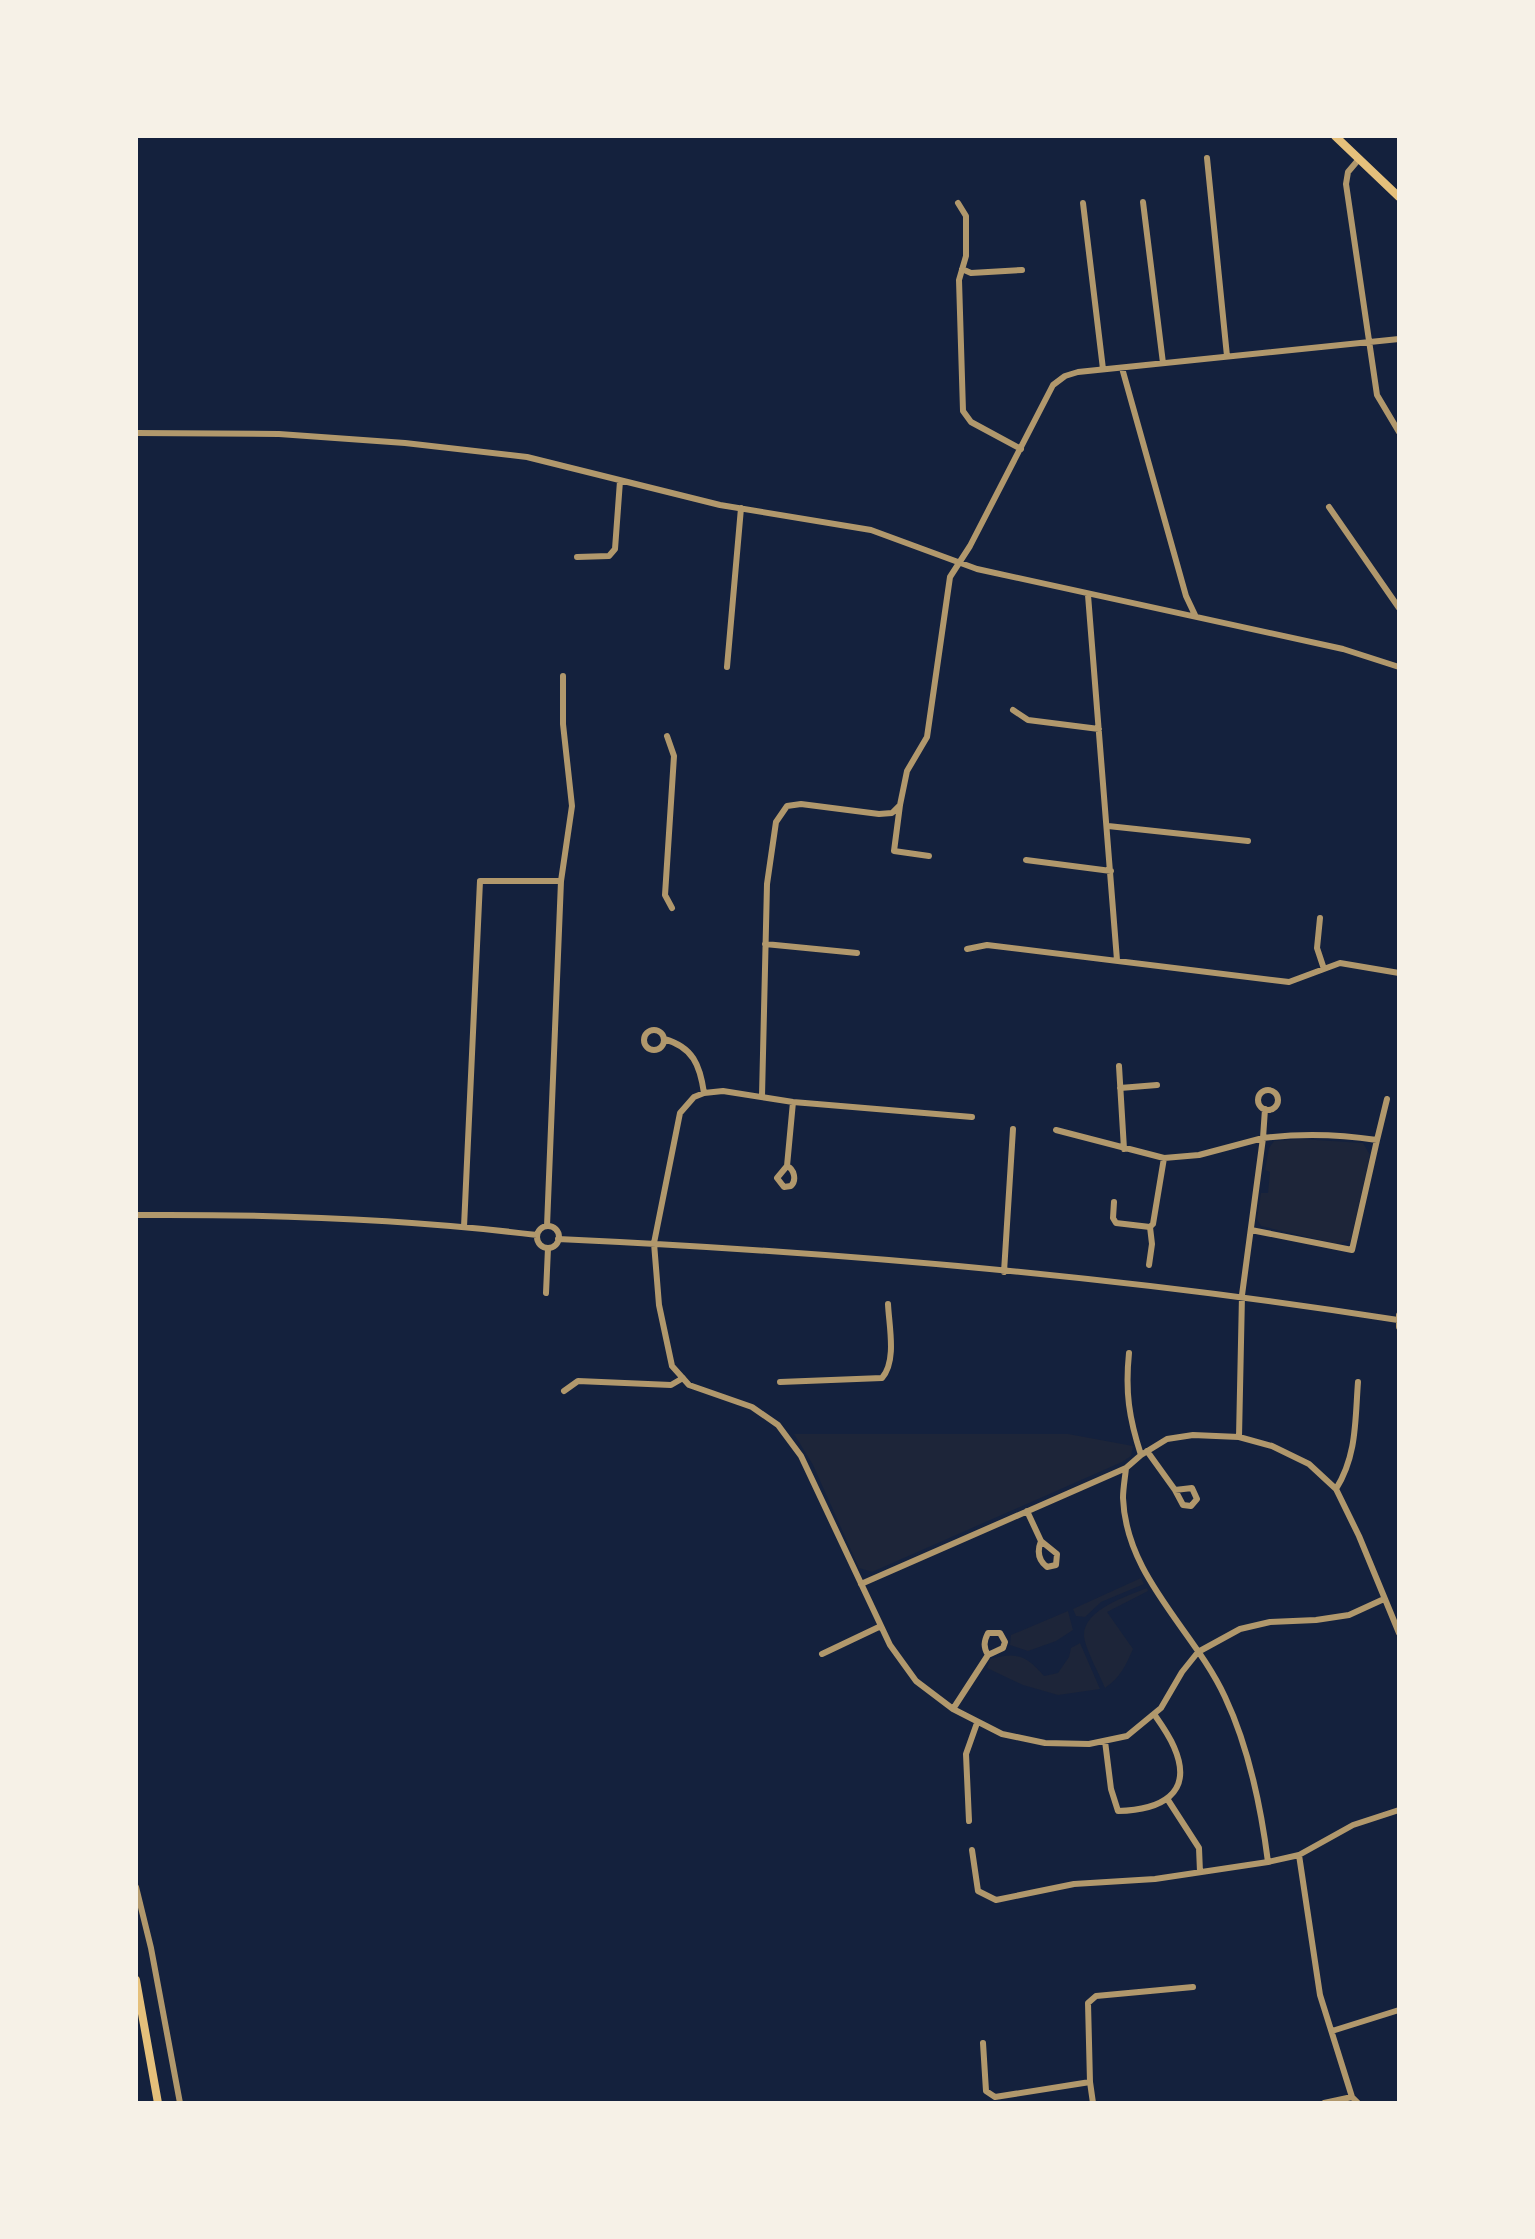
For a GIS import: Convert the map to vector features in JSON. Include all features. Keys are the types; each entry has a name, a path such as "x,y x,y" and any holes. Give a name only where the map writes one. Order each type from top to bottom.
{"main road":[{"path":"1336,136 1399,197"},
{"path":"136,1980 158,2103"}],"street":[{"path":"1207,158 1227,356"},
{"path":"1359,159 1348,172 1346,184 1368,342 1377,395 1399,432"},
{"path":"1143,202 1163,363"},
{"path":"958,203 966,216 966,256 959,280 963,411 971,422 1021,449"},
{"path":"1083,203 1103,369"},
{"path":"962,269 971,273 1022,270"},
{"path":"929,856 894,851 907,771 927,737 950,577 970,546 1053,385 1065,376 1103,369 1399,339"},
{"path":"1122,368 1186,596 1195,615"},
{"path":"136,433 279,434 405,443 527,457 741,508 886,534 957,563 1088,595 1195,615 1343,649 1399,667"},
{"path":"577,557 609,556 615,549 620,481"},
{"path":"1329,507 1399,608"},
{"path":"727,667 741,508"},
{"path":"1088,595 1117,960"},
{"path":"547,1226 561,881 572,806 563,724 563,676"},
{"path":"1013,710 1028,720 1099,729"},
{"path":"667,736 674,756 665,895 672,908"},
{"path":"762,1096 767,884 780,812 787,806 801,804 879,814 892,813 900,805"},
{"path":"1108,826 1248,841"},
{"path":"1026,860 1111,871"},
{"path":"464,1227 480,881 561,881"},
{"path":"1320,918 1317,948 1324,969"},
{"path":"765,944 857,953"},
{"path":"967,949 987,945 1289,982 1340,963 1399,973"},
{"path":"664,1039 680,1044 694,1059 700,1069 704,1093"},
{"path":"1119,1066 1124,1149"},
{"path":"1120,1088 1157,1085"},
{"path":"972,1117 793,1102 723,1091 704,1093 694,1097 680,1113 654,1243 659,1305 672,1366 689,1385 752,1407 778,1425 801,1456 890,1645 916,1681 953,1709 1002,1734 1045,1743 1089,1744 1127,1736 1161,1708 1198,1652 1240,1629 1270,1622 1349,1615 1384,1599"},
{"path":"1251,1230 1352,1250 1387,1099"},
{"path":"787,1166 793,1102"},
{"path":"1239,1437 1242,1295 1265,1109"},
{"path":"1004,1272 1013,1129"},
{"path":"1056,1130 1164,1158 1199,1155 1263,1138 1300,1133 1377,1140"},
{"path":"1149,1265 1152,1244 1150,1227 1164,1158"},
{"path":"1114,1202 1113,1218 1116,1223 1150,1227"},
{"path":"136,1215 220,1214 464,1227 537,1235"},
{"path":"547,1226 556,1230 558,1239 555,1245 548,1248 539,1244 537,1235 547,1226"},
{"path":"558,1239 654,1243 1242,1295 1399,1321"},
{"path":"546,1293 548,1248"},
{"path":"780,1382 882,1378 888,1371 890,1358 888,1304"},
{"path":"1129,1353 1126,1385 1130,1423 1144,1453 1175,1490"},
{"path":"564,1391 578,1381 671,1385 683,1378"},
{"path":"1336,1489 1348,1468 1355,1435 1358,1382"},
{"path":"861,1584 1126,1468 1167,1439 1193,1435 1239,1437 1272,1446 1309,1464 1336,1489 1399,1633"},
{"path":"1126,1468 1123,1499 1130,1537 1149,1579 1225,1696 1244,1749 1262,1816 1268,1862"},
{"path":"1027,1511 1041,1541"},
{"path":"822,1654 881,1626"},
{"path":"953,1709 988,1655"},
{"path":"1105,1741 1111,1789 1118,1811 1141,1811 1168,1800 1180,1780 1175,1748 1154,1714"},
{"path":"969,1821 966,1754 977,1723"},
{"path":"1168,1800 1199,1848 1200,1872"},
{"path":"972,1850 978,1891 996,1900 1074,1884 1155,1879 1268,1862 1299,1855 1353,1825 1399,1810"},
{"path":"1299,1855 1319,1991 1352,2097 1358,2103"},
{"path":"136,1887 151,1948 180,2103"},
{"path":"1093,2103 1088,2003 1096,1996 1193,1987"},
{"path":"1332,2031 1399,2010"},
{"path":"983,2043 986,2091 995,2097 1090,2082"},
{"path":"1324,2103 1352,2097"}],"shaded area":[{"path":"1300,1139 1363,1143 1370,1155 1351,1240 1337,1244 1261,1226 1257,1219 1261,1193 1268,1193 1270,1172 1265,1170 1269,1148 1274,1141"},
{"path":"794,1434 1068,1434 1133,1446 1131,1456 1122,1462 872,1572 859,1568 813,1465"},
{"path":"1141,1578 1144,1584 1101,1602 1085,1617 1076,1616 1073,1609"},
{"path":"1147,1588 1148,1591 1107,1612 1133,1649 1119,1675 1105,1688 1087,1647 1084,1635 1086,1626 1108,1605"},
{"path":"1068,1611 1073,1630 1056,1641 1028,1651 1010,1645 1011,1635"},
{"path":"1080,1643 1100,1689 1058,1695 1023,1685 987,1668 990,1659 1014,1656 1032,1664 1044,1676 1058,1673 1071,1648"}]}
